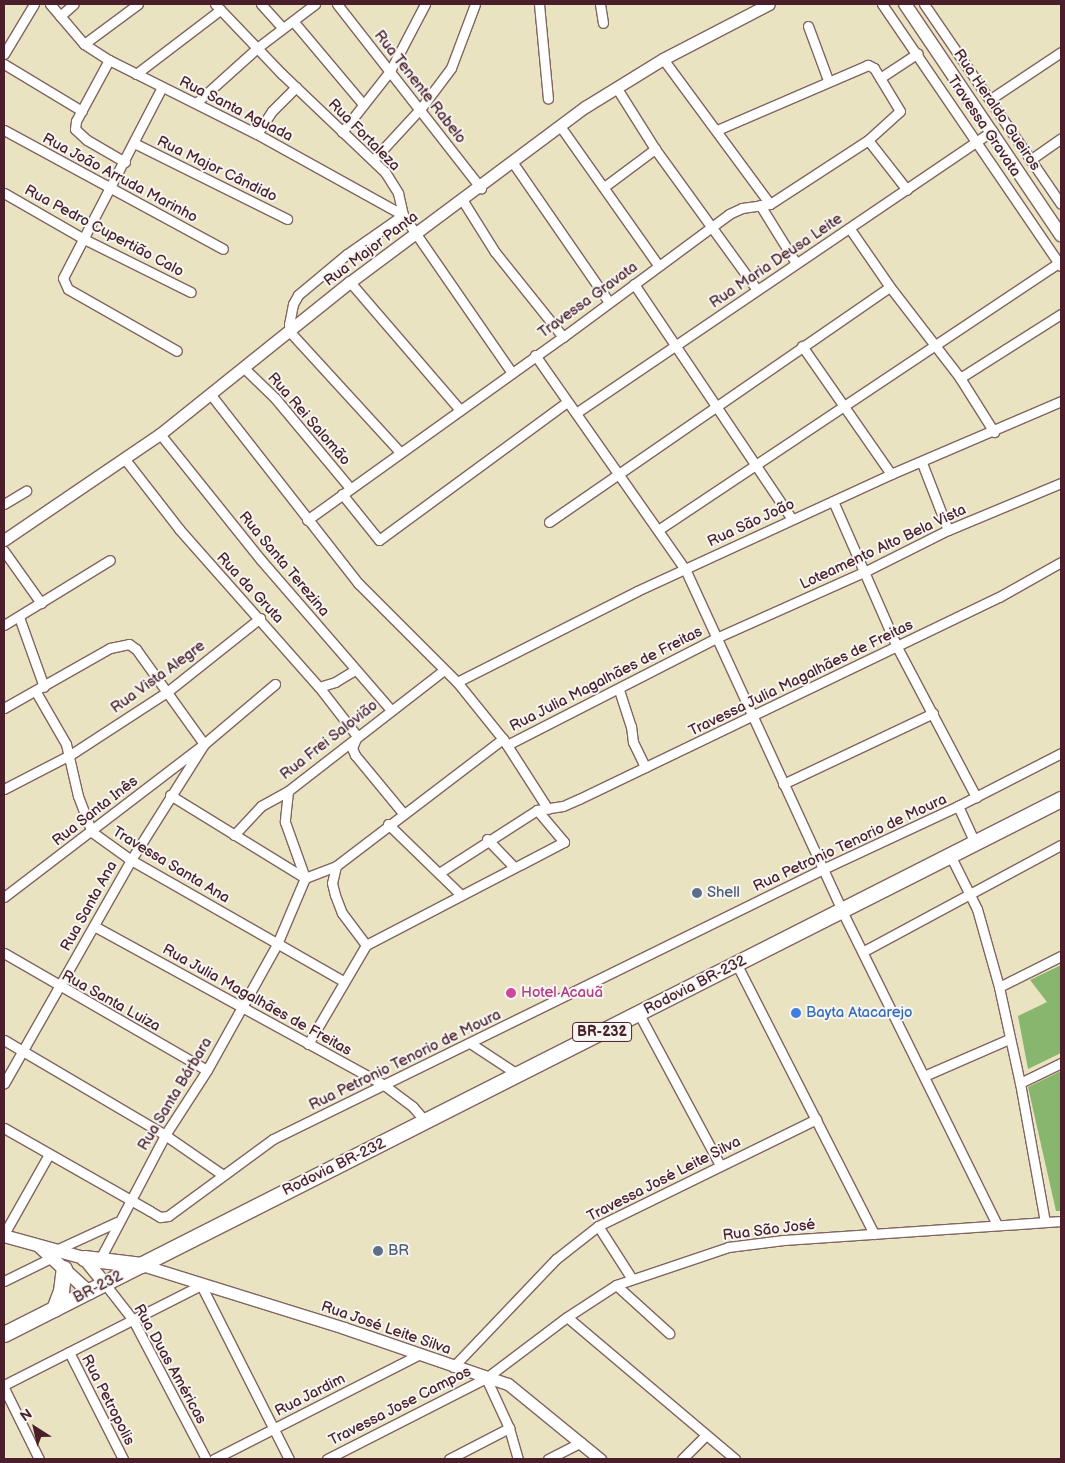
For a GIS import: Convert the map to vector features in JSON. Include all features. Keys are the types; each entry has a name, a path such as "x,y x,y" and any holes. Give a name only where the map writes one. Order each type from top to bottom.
{"highway":[{"name":"Rodovia BR-232","path":"142,1265 1061,799"},
{"path":"84,1258 142,1265"},
{"name":"BR-232","path":"4,1334 90,1293 142,1265"},
{"path":"54,1309 61,1291 64,1268"}],"main road":[{"name":"Rua Heraldo Gueiros","path":"905,4 1059,228"},
{"path":"4,1235 56,1253 84,1258 105,1284"},
{"path":"56,1253 64,1268 90,1293"}],"street":[{"path":"4,54 34,4"},
{"name":"Rua Santa Aguada","path":"50,4 84,44 109,60 257,134 403,215"},
{"path":"60,16 74,4"},
{"path":"84,44 138,4"},
{"path":"261,4 282,27"},
{"path":"196,104 282,27 316,4"},
{"name":"Rua Tenente Rabelo","path":"337,4 421,108 481,188"},
{"path":"342,132 390,71 425,4"},
{"path":"373,160 421,108 454,61 474,4"},
{"path":"539,4 548,99"},
{"path":"600,4 603,23"},
{"name":"Rua Major Panta","path":"4,540 160,434 245,369 350,282 414,234 481,188 560,126 616,87 663,59 770,4"},
{"name":"Travessa Gravata","path":"882,4 978,140 1060,264"},
{"path":"924,4 992,98 1030,160 1061,204"},
{"path":"136,74 218,7"},
{"name":"Rua Fortaleza","path":"218,7 296,87 373,160 398,193 403,215"},
{"path":"293,21 363,104"},
{"path":"808,26 828,80"},
{"path":"992,98 1061,52"},
{"path":"717,130 828,80 872,66 880,78 918,53"},
{"path":"663,59 770,204"},
{"path":"109,60 76,122 75,129 80,135 125,162"},
{"path":"4,64 82,111"},
{"name":"Travessa Gravata","path":"307,520 535,355 563,337 711,226 742,208 770,204 868,140 894,119 900,111 880,78"},
{"path":"162,87 125,162 63,278 68,289 177,351"},
{"path":"257,134 272,111 296,87"},
{"path":"616,87 655,149 757,290"},
{"path":"560,126 658,265"},
{"name":"Rua João Arruda Marinho","path":"4,130 109,189 223,248"},
{"name":"Rua Maria Deusa Leite","path":"576,413 992,131"},
{"path":"1030,160 1061,138"},
{"path":"868,140 907,190"},
{"name":"Rua Major Cândido","path":"134,143 287,219"},
{"path":"604,187 655,149"},
{"path":"513,163 610,302"},
{"name":"Rua Pedro Cupertião Calo","path":"5,197 191,292"},
{"path":"463,201 495,252 563,337"},
{"path":"760,205 796,263"},
{"path":"400,452 290,332 293,304 298,295 403,215 414,234 512,373"},
{"path":"850,228 890,287 960,378 994,432"},
{"path":"658,530 1060,264"},
{"path":"350,282 460,410"},
{"path":"634,284 716,409 757,464 792,519"},
{"path":"550,522 716,409 802,346 890,287"},
{"path":"960,378 1061,314"},
{"path":"802,346 891,474"},
{"path":"535,355 567,402 621,474 685,569 842,911 864,951 997,1224"},
{"name":"Rua Rei Salomão","path":"245,369 275,398 346,491 379,540 567,402"},
{"path":"211,395 358,583 457,682 505,742 548,809"},
{"name":"Rua São João","path":"457,682 685,569 792,519 1061,401"},
{"name":"Rua Santa Terezina","path":"160,434 355,670 390,709"},
{"name":"Rua da Gruta","path":"124,458 179,529 260,618 319,687 357,736"},
{"path":"922,463 948,530"},
{"name":"Loteamento Alto Bela Vista","path":"716,638 866,571 948,530 1061,482"},
{"path":"4,504 26,491"},
{"path":"833,502 866,571 898,647 976,798"},
{"path":"4,550 41,603"},
{"path":"4,625 110,560"},
{"name":"Travessa Julia Magalhães de Freitas","path":"537,810 548,809 579,799 898,647 999,597 1061,562"},
{"name":"Travessa Santa Ana","path":"19,617 40,690 70,755 78,796 92,832 131,860 343,981"},
{"name":"Rua Vista Alegre","path":"4,789 70,755 167,692 260,618"},
{"name":"Rua Julia Magalhães de Freitas","path":"305,878 336,866 388,824 505,742 619,690 716,638"},
{"path":"4,708 40,690 110,648 123,643 134,646 204,744"},
{"path":"319,687 335,682 355,670"},
{"name":"Rua Frei Salovião","path":"234,835 244,821 261,806 288,791 390,709 444,670"},
{"name":"Rua Santa Inês","path":"4,898 204,744 274,684"},
{"path":"619,690 633,742 645,767"},
{"path":"783,784 933,713"},
{"path":"357,736 352,748 355,755 403,813"},
{"name":"Rua Santa Ana","path":"4,1084 131,860 170,795 204,744"},
{"name":"Rua Petronio Tenorio de Moura","path":"4,1128 130,1198 160,1217 168,1216 273,1139 823,869 976,798 1061,753"},
{"path":"277,944 297,904 305,878 286,827 288,791"},
{"path":"170,795 305,878"},
{"path":"958,806 975,843"},
{"path":"308,1044 343,981 366,945 564,842 537,810 487,839 439,873"},
{"path":"388,824 461,895"},
{"path":"487,839 514,867"},
{"path":"864,951 969,892 1061,844"},
{"path":"950,855 977,909 998,988 1020,1084 1045,1222"},
{"path":"336,866 332,883 342,913 366,945"},
{"name":"Rua Julia Magalhães de Freitas","path":"94,926 384,1085 412,1107 426,1122"},
{"name":"Rua Santa Bárbara","path":"100,1259 117,1222 164,1135 207,1070 277,944"},
{"name":"Rua Santa Luiza","path":"4,953 59,988 207,1070"},
{"path":"998,988 1061,956"},
{"path":"736,963 874,1234"},
{"path":"639,1014 720,1165"},
{"path":"924,1076 1009,1039"},
{"path":"4,1040 164,1135 223,1175"},
{"path":"470,1042 517,1074"},
{"path":"1020,1084 1061,1064"},
{"name":"Travessa José Leite Silva","path":"453,1367 556,1259 598,1226 816,1119"},
{"path":"4,1235 49,1154"},
{"name":"Rua São José","path":"486,1378 567,1317 616,1285 728,1247 997,1224 1061,1221"},
{"path":"4,1280 117,1222"},
{"path":"598,1226 632,1279"},
{"name":"Rua José Leite Silva","path":"142,1265 201,1285 326,1322 453,1367 508,1384 600,1459"},
{"name":"Rua Duas Américas","path":"105,1284 133,1320 206,1459"},
{"path":"40,1459 4,1386 201,1285 289,1459"},
{"path":"616,1285 669,1333"},
{"path":"567,1317 735,1459"},
{"name":"Rua Petropolis","path":"69,1352 123,1459"},
{"name":"Rua Jardim","path":"214,1459 418,1355"},
{"path":"486,1378 509,1428 518,1459"},
{"name":"Travessa Jose Campos","path":"327,1459 486,1378"},
{"path":"449,1459 509,1428"},
{"path":"682,1459 706,1435"},
{"path":"548,1459 580,1442"}],"green space":[{"path":"1061,965 1061,1053 1028,1069 1018,1016 1047,1002 1030,980"},
{"path":"1061,1071 1061,1211 1056,1211 1028,1087"}],"place":[{"name":"Shell","path":"697,893"},
{"name":"Hotel Acauã","path":"511,993"},
{"name":"Bayta Atacarejo","path":"796,1013"},
{"name":"BR","path":"378,1251"}]}
